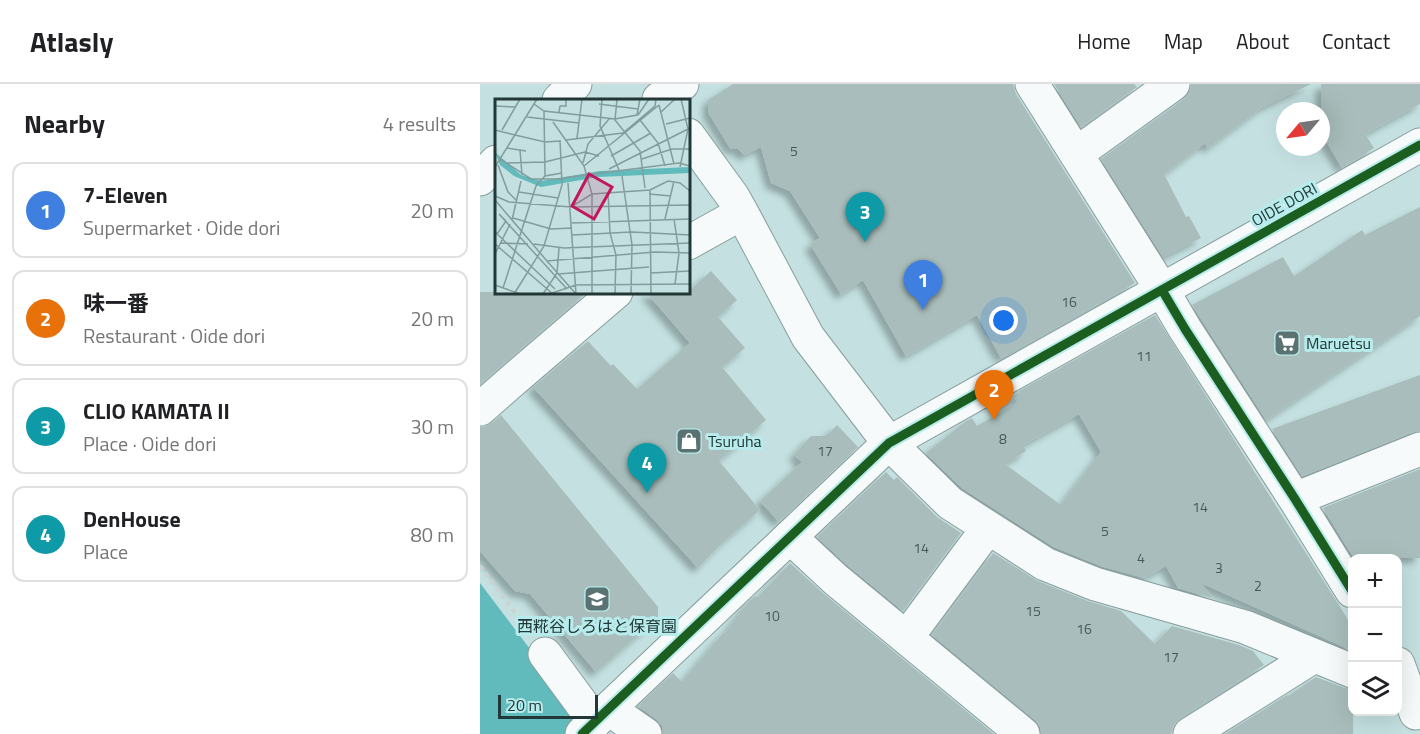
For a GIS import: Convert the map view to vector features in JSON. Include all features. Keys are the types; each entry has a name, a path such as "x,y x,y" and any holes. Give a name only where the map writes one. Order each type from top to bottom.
{"street":[{"path":"560,99 575,84"},
{"path":"1032,84 1348,583"},
{"path":"1076,154 1173,84"},
{"path":"690,138 733,197 808,337 889,443 950,503 1045,564 1085,580 1245,627 1348,669"},
{"name":"OIDE DORI","path":"594,723 889,443 1420,145"},
{"path":"480,179 495,163"},
{"path":"690,242 742,213"},
{"path":"480,409 614,294"},
{"path":"1295,499 1420,449"},
{"path":"907,637 988,528"},
{"path":"790,537 835,579 1023,734"},
{"path":"545,654 594,723 645,734"},
{"path":"1190,734 1314,656"},
{"path":"1402,678 1411,710"}],"path":[{"path":"480,566 545,654"}],"water":[{"path":"480,583 594,734 480,734"}],"building":[{"path":"733,84 1013,84 1016,94 1135,283 1001,358 977,315 906,356 863,280 841,294 810,244 820,238 790,191 771,183 761,147 744,155 738,149 730,148 709,114 708,100"},
{"path":"1054,84 1134,84 1137,87 1081,127"},
{"path":"1191,84 1311,84 1261,108 1208,148 1205,143 1164,174 1186,217 1189,216 1201,238 1163,257 1101,159 1184,99 1190,92"},
{"path":"1321,84 1420,84 1420,104 1365,134 1374,148 1342,168 1330,148 1330,102 1321,102"},
{"path":"1420,207 1420,316 1266,420 1192,305 1283,257 1294,276 1362,230 1365,235"},
{"path":"711,271 737,300 718,317 745,348 722,367 766,420 719,461 760,510 723,542 698,568 533,387 588,341 637,389 690,343 648,294 690,294 690,290"},
{"path":"480,292 585,294 480,384"},
{"path":"1155,315 1348,620 1348,649 1201,583 1213,598 1178,588 1166,566 1144,578 1101,566 1054,547 962,488 926,453 966,421 972,418 977,426 1018,402 1015,398 1021,395 1019,391","holes":["1079,414 1101,452 1061,505 1005,464 1026,451 1023,445"]},
{"path":"1420,375 1420,431 1302,476 1272,429"},
{"path":"501,415 658,607 658,618 596,672 530,594 515,591 480,551 480,427 492,423"},
{"path":"837,425 858,447 779,522 760,501 802,462 794,455 811,436 826,436"},
{"path":"1420,469 1420,558 1402,558 1402,554 1352,554 1323,508"},
{"path":"886,472 894,480 897,477 937,517 961,533 903,611 817,537"},
{"path":"993,553 1038,581 1088,601 1121,611 1155,644 1172,626 1239,645 1253,651 1264,665 1180,718 1171,734 1041,734 1040,727 1035,720 932,635"},
{"path":"790,563 994,734 663,734 662,726 656,719 638,706 673,673 682,682 725,633 749,601 755,596 758,597"},
{"path":"1316,677 1348,688 1348,716 1353,716 1353,734 1225,734"}],"cycle path":[{"path":"582,734 889,443 1420,145"},
{"path":"1162,290 1348,585"}],"place":[{"name":"CLIO KAMATA II","path":"865,242"},
{"name":"7-Eleven","path":"923,310"},
{"name":"Maruetsu","path":"1287,343"},
{"name":"味一番","path":"994,420"},
{"name":"Tsuruha","path":"689,441"},
{"name":"DenHouse","path":"647,493"},
{"name":"西糀谷しろはと保育園","path":"597,599"}]}
